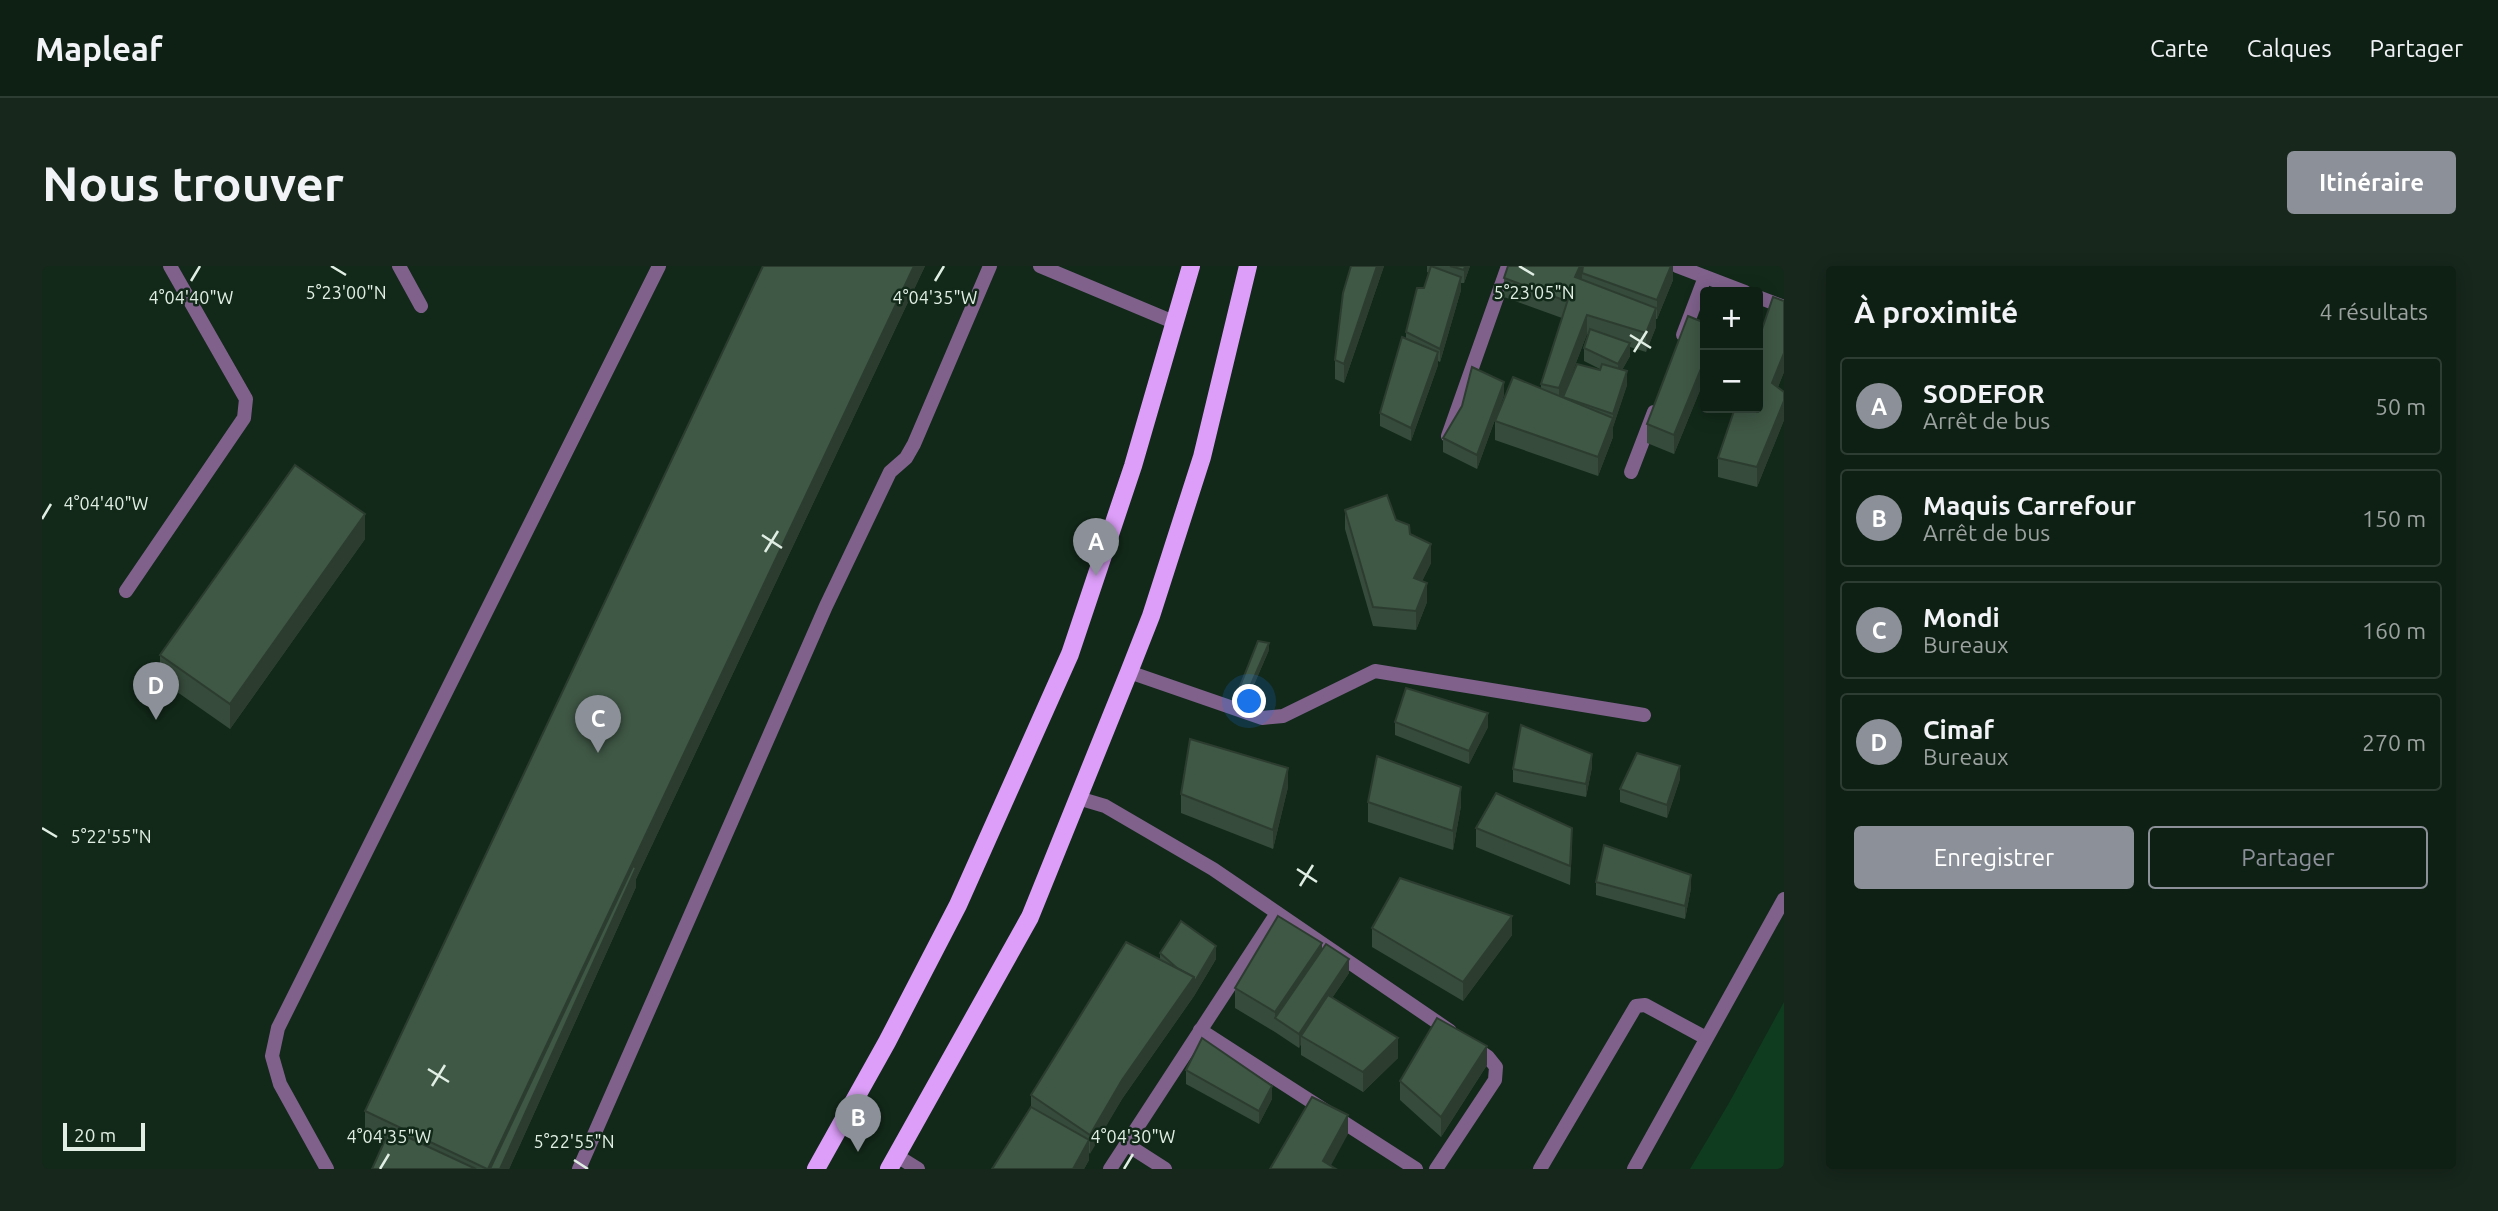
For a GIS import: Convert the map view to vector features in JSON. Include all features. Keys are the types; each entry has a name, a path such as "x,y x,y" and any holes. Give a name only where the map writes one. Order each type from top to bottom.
{"main road":[{"path":"816,1169 887,1042 958,905 1070,654 1133,466 1191,266"},
{"path":"893,1162 1030,917 1129,672 1151,616 1202,457 1248,266"}],"street":[{"path":"126,591 244,418 246,399 170,266"},
{"path":"399,266 421,306"},
{"path":"327,1169 280,1084 272,1056 278,1028 659,266"},
{"path":"579,1169 826,606 890,472 906,458 914,444 990,266"},
{"path":"1040,266 1176,323"},
{"path":"1448,436 1508,266"},
{"path":"1677,266 1732,287"},
{"path":"1676,355 1705,277"},
{"path":"1763,299 1784,307"},
{"path":"1631,472 1661,394"},
{"path":"1129,672 1262,718 1283,716 1375,671 1644,715"},
{"path":"1078,798 1105,806 1164,839 1488,1057 1496,1066 1495,1080 1436,1169"},
{"path":"1634,1169 1784,899"},
{"path":"1110,1169 1277,913"},
{"path":"1540,1169 1636,1006 1644,1005 1706,1038"},
{"path":"1200,1030 1416,1169"},
{"path":"1126,1144 1164,1169"},
{"path":"893,1162 918,1169"}],"green space":[{"path":"1784,1002 1784,1169 1690,1169 1729,1103"}],"building":[{"path":"763,266 914,266 487,1169 365,1111"},
{"path":"1351,266 1377,266 1344,364 1335,360 1343,293"},
{"path":"1431,266 1461,277 1440,349 1406,332 1417,288 1424,288"},
{"path":"1508,266 1580,266 1575,277 1656,308 1646,333 1587,315 1559,388 1541,384 1570,293 1566,301 1504,278"},
{"path":"1583,266 1671,266 1657,300 1582,273"},
{"path":"1773,297 1784,301 1784,353 1772,383 1784,392 1784,401 1757,467 1718,458 1733,413 1763,413 1763,326"},
{"path":"1688,316 1700,321 1700,371 1674,435 1647,424"},
{"path":"1590,329 1630,343 1618,364 1584,348"},
{"path":"1402,337 1438,352 1411,428 1380,413"},
{"path":"1577,364 1600,370 1602,364 1627,371 1613,414 1563,397"},
{"path":"1472,367 1504,382 1477,455 1443,438 1462,406"},
{"path":"1513,377 1613,418 1598,457 1495,421"},
{"path":"295,465 365,514 230,704 160,655"},
{"path":"1387,495 1396,520 1409,525 1410,534 1431,544 1414,578 1427,583 1416,611 1373,607 1345,510"},
{"path":"1258,641 1269,643 1249,689 1239,689"},
{"path":"1406,688 1488,713 1469,751 1395,722"},
{"path":"1521,725 1592,754 1586,784 1513,769"},
{"path":"1190,739 1288,768 1273,830 1181,794"},
{"path":"1637,753 1680,766 1667,805 1620,789"},
{"path":"1377,756 1461,787 1453,831 1368,802"},
{"path":"1496,793 1572,828 1570,866 1476,828"},
{"path":"1604,845 1691,875 1685,906 1596,882"},
{"path":"633,866 636,868 500,1169 490,1169"},
{"path":"1400,878 1512,916 1463,982 1372,928"},
{"path":"1278,916 1322,943 1275,1012 1235,988"},
{"path":"1181,921 1216,946 1194,983 1194,977 1177,968 1160,953"},
{"path":"1126,942 1194,977 1122,1080 1090,1135 1031,1095"},
{"path":"1326,944 1349,959 1299,1034 1275,1018"},
{"path":"1328,995 1398,1038 1363,1072 1301,1036"},
{"path":"1437,1018 1487,1046 1441,1117 1400,1081"},
{"path":"1202,1038 1272,1086 1259,1111 1186,1070"},
{"path":"1312,1097 1348,1115 1323,1161 1336,1169 1270,1169"},
{"path":"1031,1107 1089,1140 1073,1169 992,1169"},
{"path":"390,1129 476,1169 372,1169"}],"place":[{"name":"SODEFOR","path":"1096,576"},
{"name":"Cimaf","path":"156,720"},
{"name":"Mondi","path":"598,753"},
{"name":"Maquis Carrefour","path":"858,1152"}]}
